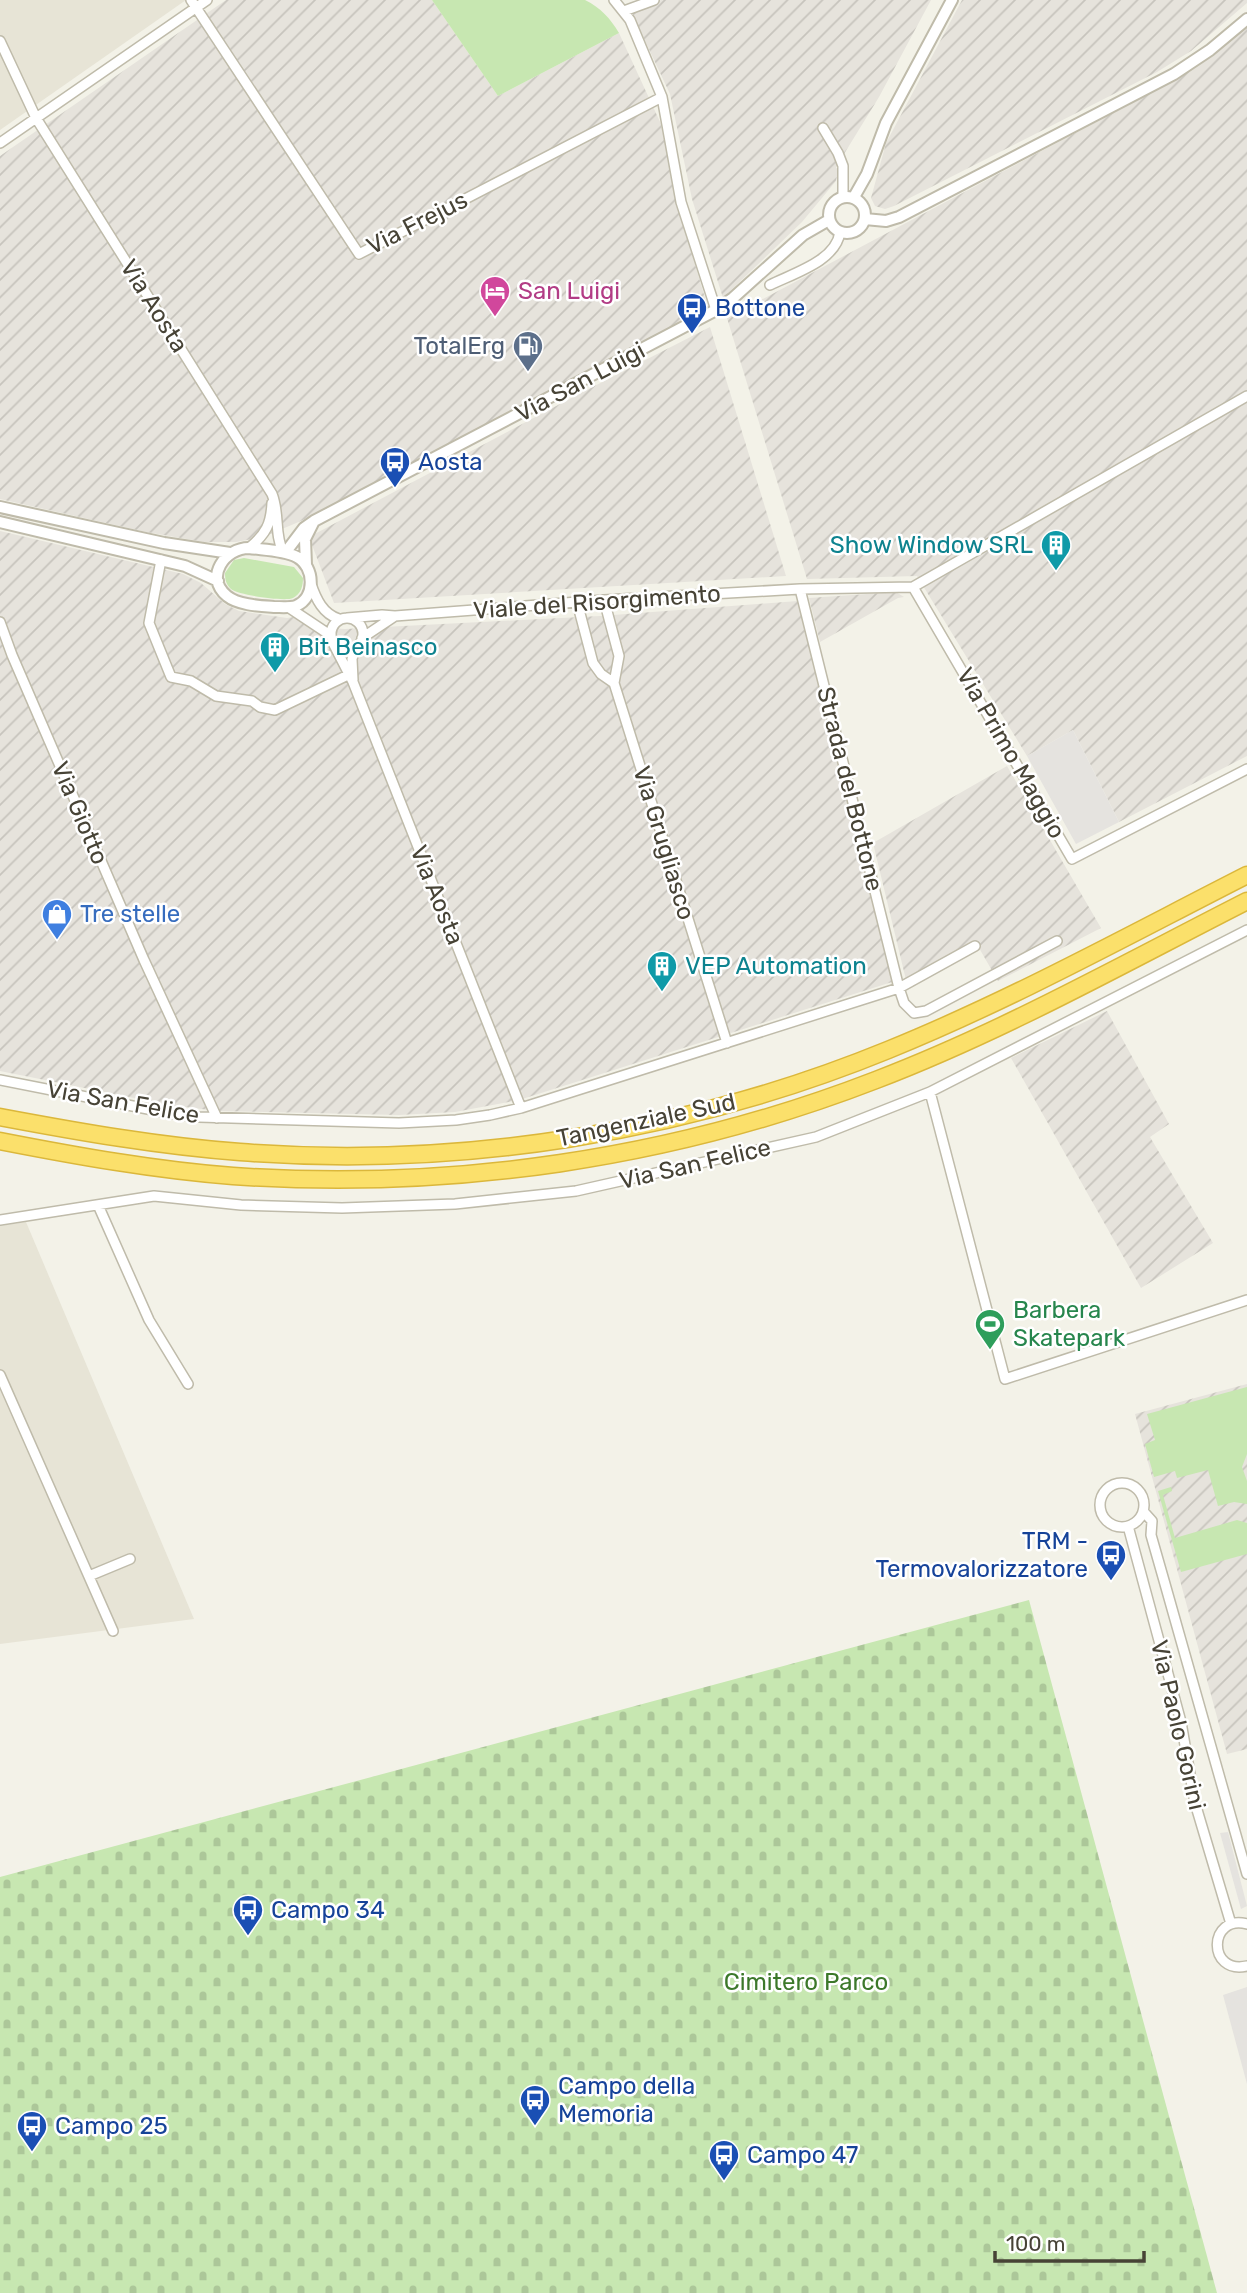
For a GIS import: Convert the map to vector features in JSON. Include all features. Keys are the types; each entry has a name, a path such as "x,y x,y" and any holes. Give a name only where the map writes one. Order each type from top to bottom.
{"highway":[{"name":"Tangenziale Sud","path":"0,1117 100,1137 157,1144 243,1153 335,1156 492,1148 632,1127 735,1102 884,1052 970,1015 1247,875"},
{"name":"Tangenziale Sud","path":"0,1141 99,1160 192,1172 335,1180 490,1172 648,1148 788,1111 918,1063 1029,1012 1247,901"}],"street":[{"path":"0,143 194,4 206,0"},
{"path":"614,0 630,20 662,97 681,202 716,310"},
{"path":"624,11 654,0"},
{"name":"Via San Luigi","path":"284,553 304,528 314,521 716,310 803,235 829,220 832,205 849,197 867,174 886,122 952,0"},
{"name":"Via Frejus","path":"194,4 359,254 662,97"},
{"path":"865,219 886,221 899,217 1137,93 1192,63 1247,19"},
{"name":"Via Aosta","path":"0,41 36,118 272,494 278,515 277,536 284,553"},
{"path":"823,128 843,166 849,197 864,206 865,219 861,227 854,232 840,232 829,220"},
{"path":"770,285 827,255 836,244 840,232"},
{"path":"800,589 913,587 1247,396"},
{"path":"249,548 260,539 270,524 272,494"},
{"path":"0,507 155,541 230,553"},
{"path":"53,535 56,519"},
{"path":"314,521 305,539 306,565 311,582 321,606 331,616 360,624 362,638"},
{"path":"0,523 195,569 218,581"},
{"path":"155,541 156,559 149,623 170,677 191,681 216,696 252,701 260,707 275,710 350,678"},
{"path":"306,565 297,557 284,553 236,549 219,566 218,581 222,591 236,601 288,607 295,606 306,598 311,582"},
{"name":"Via Primo Maggio","path":"913,587 1072,859 1247,769"},
{"name":"Viale del Risorgimento","path":"343,619 800,589"},
{"name":"Strada del Bottone","path":"800,589 899,988 906,1006 910,1011 919,1013 1057,941"},
{"name":"Via Grugliasco","path":"604,600 619,656 614,683 727,1043"},
{"name":"Via Grugliasco","path":"577,602 593,663 601,674 614,683"},
{"path":"288,607 330,635"},
{"name":"Viale del Risorgimento","path":"355,648 362,638 395,617"},
{"path":"343,619 332,626 330,635 334,645 346,650 355,648"},
{"name":"Via Giotto","path":"0,622 138,947 216,1118"},
{"name":"Via Aosta","path":"334,645 350,678 521,1108"},
{"name":"Via Aosta","path":"350,678 355,648"},
{"name":"Via San Felice","path":"0,1220 154,1196 241,1205 398,1208 456,1204 576,1191 816,1137 930,1092 1247,930"},
{"path":"899,988 975,946"},
{"name":"Via San Felice","path":"0,1080 168,1113 216,1118 399,1123 456,1120 521,1108 899,988"},
{"path":"930,1092 1005,1379 1247,1300"},
{"path":"98,1205 149,1320 188,1384"},
{"path":"0,1375 113,1631"},
{"path":"1121,1483 1134,1486 1143,1497 1143,1511 1139,1518 1128,1526 1110,1523 1102,1515 1101,1497 1108,1487 1121,1483"},
{"name":"Via Paolo Gorini","path":"1143,1511 1152,1521 1152,1535 1161,1572 1247,1874"},
{"name":"Via Paolo Gorini","path":"1128,1526 1181,1722 1195,1803 1231,1924"},
{"path":"89,1576 130,1559"},
{"path":"1247,1924 1231,1924 1219,1935 1217,1945 1219,1955 1224,1961 1234,1967 1247,1966"}],"shaded area":[{"path":"0,0 186,0 0,130"},
{"path":"226,0 432,0 498,96 619,33 661,124 677,204 708,308 301,521 263,537 236,542 204,542 146,532 0,499 0,156"},
{"path":"661,0 931,0 879,97 836,167 836,181 802,222 723,298 692,199 670,94 631,11"},
{"path":"962,0 1247,0 1247,3 1191,51 1157,72 894,206 885,209 875,206 871,198 886,143"},
{"path":"1247,27 1247,756 1119,822 1073,730 1027,756 917,576 807,579 727,318 1164,86 1200,64"},
{"path":"710,327 786,576 334,603 309,537"},
{"path":"0,531 183,574 201,583 225,604 239,611 287,618 300,616 327,628 600,616 798,601 892,982 519,1100 455,1112 399,1115 218,1111 169,1105 0,1071"},
{"path":"896,592 904,597 820,642 809,598"},
{"path":"1073,730 1119,822 1076,844 1027,756"},
{"path":"1007,766 1101,928 998,981 975,941 906,980 873,843"},
{"path":"1107,1011 1169,1124 1150,1137 1213,1243 1141,1288 1011,1058"},
{"path":"26,1222 194,1619 0,1644 0,1226"},
{"path":"1247,1384 1247,1749 1227,1754 1135,1414"},
{"path":"1228,1832 1247,1906 1241,1909 1220,1833"},
{"path":"1247,1987 1247,2084 1223,1995"}],"green space":[{"path":"432,0 585,0 605,14 619,33 498,96"},
{"path":"244,558 294,567 303,578 300,592 293,598 281,599 252,596 231,589 226,582 225,573 234,560"},
{"path":"1247,1387 1247,1454 1242,1467 1247,1481 1247,1504 1234,1502 1218,1506 1208,1470 1177,1478 1175,1471 1154,1477 1145,1444 1155,1440 1147,1414"},
{"path":"1171,1487 1172,1491 1163,1495 1175,1538 1237,1520 1247,1523 1247,1554 1181,1572 1158,1491"},
{"name":"Cimitero Parco","path":"1029,1600 1217,2293 0,2293 0,1877"}],"place":[{"name":"San Luigi","path":"495,318"},
{"name":"Bottone","path":"692,335"},
{"name":"TotalErg","path":"528,373"},
{"name":"Aosta","path":"395,489"},
{"name":"Show Window SRL","path":"1056,572"},
{"name":"Bit Beinasco","path":"275,674"},
{"name":"Tre stelle","path":"57,941"},
{"name":"VEP Automation","path":"662,993"},
{"name":"Barbera Skatepark","path":"990,1351"},
{"name":"TRM - Termovalorizzatore","path":"1111,1582"},
{"name":"Campo 34","path":"248,1937"},
{"name":"Campo della Memoria","path":"535,2127"},
{"name":"Campo 25","path":"32,2153"},
{"name":"Campo 47","path":"724,2182"}]}
